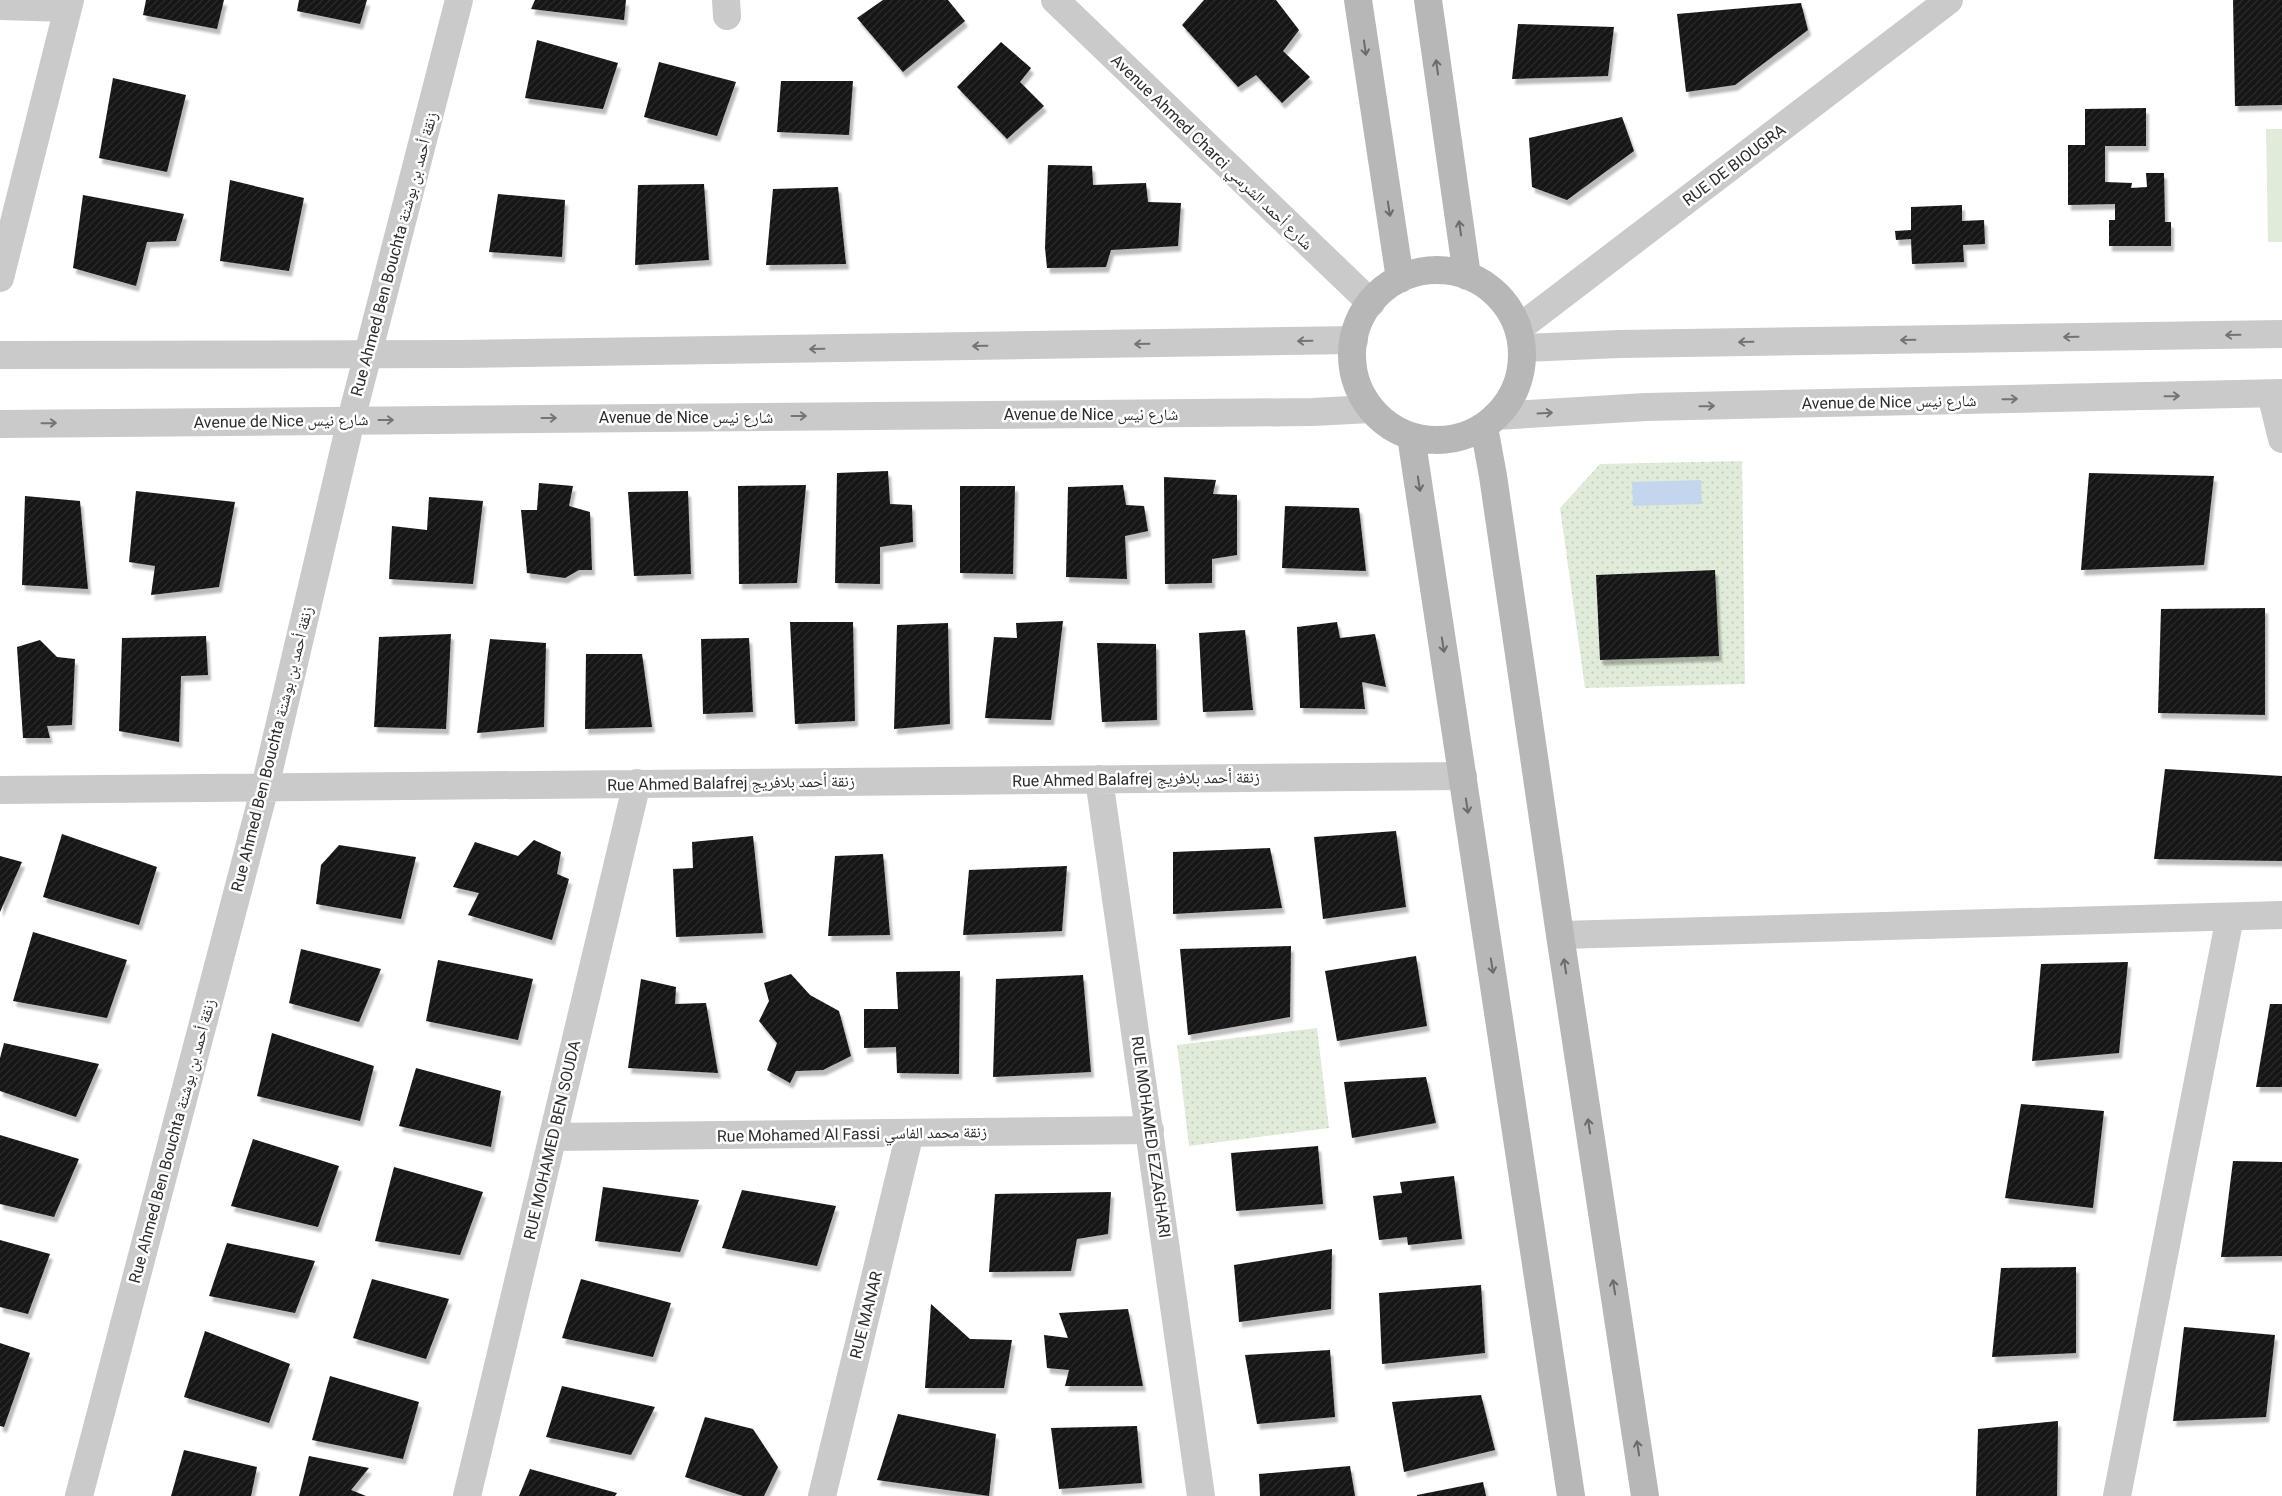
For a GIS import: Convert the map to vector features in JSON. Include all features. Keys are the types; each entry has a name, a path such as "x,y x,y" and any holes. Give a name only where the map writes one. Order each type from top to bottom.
{"main road":[{"path":"1358,0 1400,279"},
{"path":"1428,0 1467,276"},
{"path":"1444,270 1467,276 1492,289 1510,311 1520,338 1520,376 1509,402 1490,422 1460,438 1435,440 1411,436 1389,426 1371,409 1359,388 1353,365 1354,340 1360,321 1370,303 1384,289 1400,279 1421,272 1444,270"},
{"path":"1490,422 1560,935 1646,1496"},
{"path":"1411,436 1571,1496"}],"street":[{"name":"Rue Ahmed Ben Bouchta زنقة أحمد بن بوشتة","path":"79,1496 265,787 367,355 459,0"},
{"name":"Avenue Ahmed Charci شارع أحمد الشرسي","path":"1055,0 1370,303"},
{"name":"RUE DE BIOUGRA","path":"1520,338 1949,0"},
{"path":"0,6 31,3 69,4 0,278"},
{"path":"1520,338 1620,344 2282,334"},
{"path":"0,355 367,355 1354,340"},
{"path":"2277,393 2282,440"},
{"name":"Avenue de Nice شارع نيس","path":"1490,422 1646,407 2277,393"},
{"name":"Avenue de Nice شارع نيس","path":"0,424 1302,412 1371,409"},
{"name":"Rue Ahmed Balafrej زنقة أحمد بلافريج","path":"0,790 1463,776"},
{"name":"RUE MOHAMED EZZAGHARI","path":"1099,779 1201,1496"},
{"name":"RUE MOHAMED BEN SOUDA","path":"467,1496 637,784"},
{"path":"1560,935 2282,915"},
{"path":"2118,1496 2230,917"},
{"name":"Rue Mohamed Al Fassi زنقة محمد الفاسي","path":"553,1137 1150,1130"},
{"name":"RUE MANAR","path":"822,1496 910,1133"}],"green space":[{"path":"2266,129 2282,129 2282,242 2268,242"},
{"path":"1742,461 1745,684 1585,688 1560,508 1600,464","holes":["1715,570 1719,656 1600,660 1596,575"]},
{"path":"1317,1028 1329,1128 1189,1146 1177,1045"}],"water":[{"path":"1701,480 1702,504 1633,506 1632,482"}],"building":[{"path":"146,0 224,0 217,29 143,15"},
{"path":"299,0 367,0 360,24 297,11"},
{"path":"535,0 626,0 624,20 531,9"},
{"path":"883,0 948,0 965,21 903,72 857,18"},
{"path":"1204,0 1276,0 1299,30 1283,51 1310,77 1282,103 1256,75 1238,87 1182,25"},
{"path":"2233,0 2282,0 2282,105 2235,106"},
{"path":"1801,3 1808,30 1735,85 1686,92 1677,14"},
{"path":"1518,24 1614,27 1608,76 1512,79"},
{"path":"537,40 618,63 603,109 525,98"},
{"path":"1001,42 1031,68 1020,82 1044,106 1007,139 957,87"},
{"path":"659,62 736,82 717,136 644,117"},
{"path":"113,78 186,95 167,172 99,158"},
{"path":"781,81 853,81 849,135 777,132"},
{"path":"2146,108 2146,146 2105,146 2105,182 2132,183 2131,188 2147,187 2146,173 2164,173 2165,222 2171,222 2171,246 2109,246 2109,220 2115,220 2115,204 2068,205 2068,145 2085,145 2085,109"},
{"path":"1622,117 1634,151 1567,200 1532,187 1529,138"},
{"path":"1048,165 1092,166 1093,185 1146,183 1148,202 1181,203 1178,246 1111,250 1106,267 1047,268 1045,248"},
{"path":"230,180 304,198 289,271 220,261"},
{"path":"704,184 709,260 635,265 638,185"},
{"path":"838,187 846,264 766,265 773,189"},
{"path":"498,194 565,200 562,257 489,252"},
{"path":"83,195 184,214 176,241 147,242 136,286 73,268"},
{"path":"1962,205 1962,221 1984,220 1985,244 1963,245 1964,262 1912,264 1911,239 1896,240 1895,231 1911,230 1911,207"},
{"path":"888,471 890,504 912,505 913,542 880,547 880,584 835,583 837,473"},
{"path":"2089,473 2214,476 2204,565 2081,570"},
{"path":"1164,477 1216,480 1213,494 1237,495 1237,555 1212,559 1212,583 1165,584"},
{"path":"539,483 573,486 569,506 590,512 592,570 579,570 565,578 527,573 521,510 537,510"},
{"path":"806,485 797,583 739,584 738,486"},
{"path":"1123,485 1126,505 1144,506 1148,531 1125,536 1127,579 1066,577 1068,487"},
{"path":"960,486 1015,486 1013,574 960,573"},
{"path":"136,491 235,502 219,587 151,595 155,566 129,562"},
{"path":"688,491 691,574 634,576 628,492"},
{"path":"25,496 80,501 88,589 22,585"},
{"path":"429,497 483,501 473,584 389,579 392,526 427,530"},
{"path":"1285,506 1359,508 1366,571 1282,568"},
{"path":"1715,570 1719,656 1600,660 1596,575"},
{"path":"2265,608 2265,715 2158,713 2161,609"},
{"path":"1063,621 1051,720 985,718 994,637 1017,638 1016,623"},
{"path":"790,622 853,622 855,721 795,724"},
{"path":"1337,622 1340,638 1375,634 1386,687 1362,682 1365,709 1300,708 1297,627"},
{"path":"948,623 950,724 894,729 897,625"},
{"path":"1245,630 1253,710 1203,712 1199,633"},
{"path":"451,634 446,729 374,727 379,637"},
{"path":"206,636 208,675 181,676 179,742 119,731 122,638"},
{"path":"749,638 753,712 703,714 701,639"},
{"path":"490,639 546,643 544,727 477,733"},
{"path":"40,640 57,657 75,659 72,725 47,726 50,738 23,738 17,647"},
{"path":"1097,643 1156,644 1157,720 1102,722"},
{"path":"586,654 642,654 652,727 585,729"},
{"path":"2165,769 2282,776 2282,861 2154,859"},
{"path":"1396,831 1406,907 1323,919 1314,837"},
{"path":"62,834 157,867 139,925 43,897"},
{"path":"753,836 763,933 676,937 673,869 693,868 692,842"},
{"path":"534,840 561,852 557,874 569,879 552,940 468,915 479,893 453,887 475,842 518,856"},
{"path":"339,845 416,857 401,919 316,904 321,865"},
{"path":"1270,848 1282,908 1173,914 1173,852"},
{"path":"883,854 890,935 828,936 835,856"},
{"path":"0,856 22,862 0,912"},
{"path":"1067,866 1062,931 963,935 969,870"},
{"path":"33,932 127,960 107,1018 13,1001"},
{"path":"1291,946 1290,1017 1188,1035 1180,949"},
{"path":"301,949 381,969 359,1022 289,1003"},
{"path":"1416,956 1427,1026 1337,1041 1325,971"},
{"path":"438,960 533,979 518,1040 426,1021"},
{"path":"2128,962 2119,1053 2032,1061 2041,964"},
{"path":"960,971 959,1074 897,1073 896,1047 864,1048 864,1009 898,1009 896,972"},
{"path":"791,974 810,995 839,1011 851,1056 823,1070 796,1071 790,1083 767,1070 777,1043 759,1021 769,1001 764,983"},
{"path":"1083,975 1091,1072 993,1077 996,979"},
{"path":"641,979 676,987 675,1004 706,1003 718,1073 628,1068"},
{"path":"2270,1004 2282,1004 2282,1087 2256,1087"},
{"path":"272,1033 374,1066 360,1121 257,1096"},
{"path":"4,1043 99,1064 76,1117 0,1091 0,1058"},
{"path":"416,1068 501,1091 491,1147 399,1126"},
{"path":"1426,1077 1436,1123 1352,1138 1344,1082"},
{"path":"2021,1104 2104,1111 2093,1208 2005,1198"},
{"path":"0,1135 79,1159 54,1217 0,1204"},
{"path":"253,1139 339,1166 318,1227 231,1206"},
{"path":"1318,1146 1323,1204 1236,1211 1231,1153"},
{"path":"2233,1161 2282,1162 2282,1256 2221,1257"},
{"path":"394,1167 483,1192 460,1255 375,1241"},
{"path":"1454,1176 1462,1239 1408,1245 1407,1237 1379,1240 1373,1196 1402,1193 1400,1182"},
{"path":"603,1187 699,1200 680,1252 595,1241"},
{"path":"742,1190 836,1206 817,1266 722,1248"},
{"path":"1111,1192 1108,1234 1077,1239 1071,1271 989,1272 995,1194"},
{"path":"0,1240 50,1254 28,1314 0,1307"},
{"path":"227,1243 315,1261 295,1313 209,1296"},
{"path":"1332,1249 1331,1309 1239,1322 1234,1265"},
{"path":"2076,1267 2076,1353 1992,1357 2001,1268"},
{"path":"372,1279 449,1299 426,1359 353,1338"},
{"path":"581,1279 671,1303 653,1357 562,1338"},
{"path":"1481,1285 1485,1353 1382,1364 1379,1293"},
{"path":"931,1304 970,1339 1012,1340 1004,1388 925,1388"},
{"path":"1128,1309 1143,1386 1065,1386 1069,1370 1047,1368 1044,1335 1068,1338 1059,1313"},
{"path":"2184,1327 2275,1335 2266,1417 2173,1421"},
{"path":"205,1331 290,1364 269,1423 184,1397"},
{"path":"0,1343 30,1353 4,1427 0,1426"},
{"path":"1330,1350 1335,1417 1257,1424 1245,1355"},
{"path":"330,1376 419,1402 403,1459 312,1440"},
{"path":"562,1386 655,1407 631,1455 546,1437"},
{"path":"1481,1395 1495,1450 1404,1472 1392,1402"},
{"path":"898,1414 996,1434 989,1496 877,1480"},
{"path":"705,1417 753,1429 778,1467 764,1496 743,1496 685,1477"},
{"path":"2058,1421 2057,1496 1976,1496 1978,1429"},
{"path":"1137,1426 1142,1483 1059,1489 1051,1428"},
{"path":"184,1450 257,1467 251,1496 171,1496"},
{"path":"309,1456 369,1468 351,1490 366,1496 299,1496"},
{"path":"1350,1466 1355,1496 1260,1496 1259,1474"},
{"path":"530,1469 617,1493 615,1496 519,1496"},
{"path":"1483,1482 1486,1496 1417,1496 1417,1495"}]}
